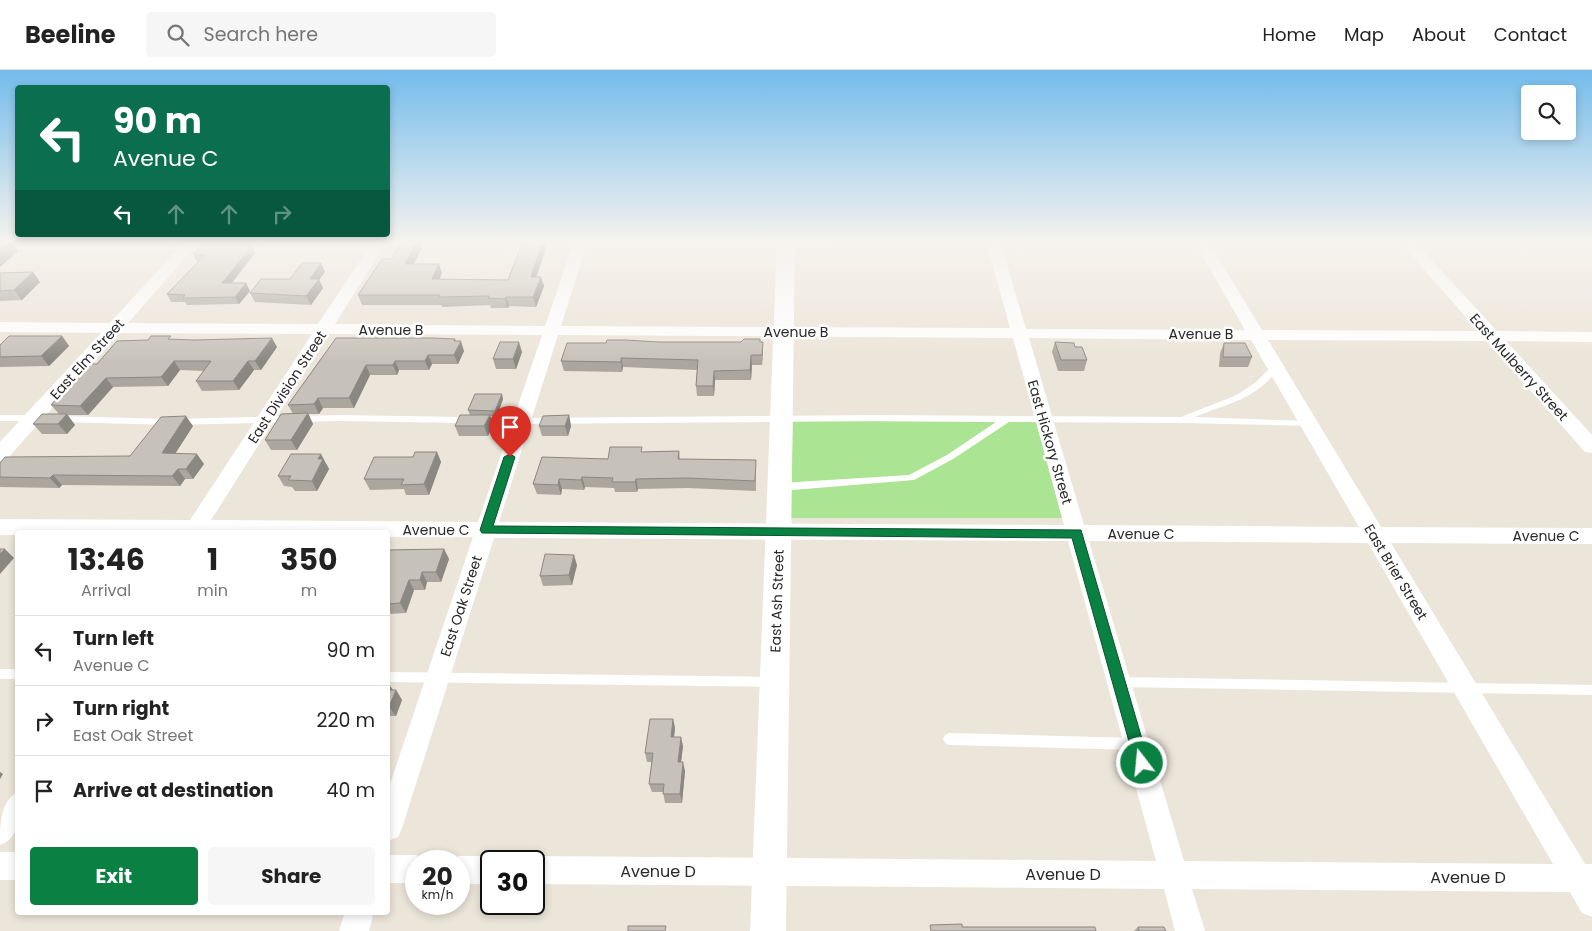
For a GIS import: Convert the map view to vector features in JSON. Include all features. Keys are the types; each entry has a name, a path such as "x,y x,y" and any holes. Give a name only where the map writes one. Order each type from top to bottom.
{"street":[{"name":"East Elm Street","path":"0,454 42,419 115,328 157,281"},
{"name":"East Division Street","path":"195,530 355,281"},
{"name":"East Oak Street","path":"390,822 568,281"},
{"name":"East Ash Street","path":"768,931 785,281"},
{"name":"East Hickory Street","path":"1004,281 1190,931"},
{"name":"East Brier Street","path":"1224,281 1464,688 1585,878 1592,903"},
{"name":"East Mulberry Street","path":"1442,281 1592,447"},
{"name":"Avenue B","path":"0,327 1592,336"},
{"name":"Avenue C","path":"0,527 146,530"},
{"name":"Avenue C","path":"390,530 1592,536"},
{"path":"0,832 15,810"},
{"path":"0,866 15,866"},
{"path":"390,869 405,869"},
{"name":"Avenue D","path":"545,870 1585,878"},
{"path":"354,931 359,915"}],"lane":[{"path":"1183,420 1192,414 1228,403 1268,377 1275,368"},
{"path":"0,418 170,422 340,418 522,421 782,418 1044,419 1183,420 1308,424"},
{"path":"780,487 911,478 950,457 1007,419"},
{"path":"0,674 15,674"},
{"path":"390,678 775,682"},
{"path":"1119,682 1592,690"},
{"path":"948,740 1137,744"}],"green space":[{"path":"793,421 1037,422 1062,518 790,518"}],"building":[{"path":"0,281 23,281 14,290 0,291"},
{"path":"179,281 246,283 235,297 183,298 185,295 167,294"},
{"path":"259,281 317,281 306,296 250,293"},
{"path":"367,281 539,281 533,297 506,297 505,299 488,298 489,296 358,295"},
{"path":"9,336 62,336 41,356 0,357 0,345"},
{"path":"151,336 171,336 168,339 194,340 272,338 255,361 248,361 233,381 196,381 211,361 174,361 161,377 106,378 80,406 51,405 73,379 77,379 92,364 97,364 117,341 148,340"},
{"path":"336,338 433,338 461,341 454,355 428,355 425,361 395,361 393,365 366,365 349,398 318,398 314,404 288,405"},
{"path":"744,339 760,339 760,342 763,342 762,355 751,355 750,370 714,371 713,386 696,386 698,360 621,358 621,362 561,361 567,343 606,343 607,340 741,342"},
{"path":"500,342 519,342 513,359 493,359"},
{"path":"1055,342 1074,343 1075,347 1082,347 1087,360 1061,360"},
{"path":"1224,343 1245,343 1252,357 1223,357"},
{"path":"475,394 502,394 495,411 468,410"},
{"path":"308,413 291,440 265,440 281,414"},
{"path":"42,414 67,414 58,424 33,424"},
{"path":"460,415 490,415 484,426 455,426"},
{"path":"569,415 565,426 539,426 543,416"},
{"path":"186,416 162,453 197,454 186,469 178,469 172,476 53,475 50,478 0,477 0,463 5,457 130,456 161,417"},
{"path":"610,447 642,447 641,452 679,451 678,459 756,460 755,481 687,478 636,479 635,482 612,482 613,478 582,477 581,480 559,479 558,485 533,484 542,457 608,459"},
{"path":"415,452 437,452 424,484 401,485 404,479 364,479 374,457 413,457"},
{"path":"291,454 321,454 318,459 323,459 312,481 288,480 291,476 278,476"},
{"path":"444,549 436,572 422,572 420,580 409,580 400,603 390,604 390,550"},
{"path":"545,554 574,555 569,575 540,576"},
{"path":"390,690 396,690 390,705"},
{"path":"650,719 673,719 671,737 681,737 678,762 683,762 680,794 663,794 664,784 649,784 653,753 645,753"},
{"path":"962,924 962,927 1095,927 1096,931 931,931 930,925"},
{"path":"628,926 666,926 665,931 628,931"},
{"path":"1138,927 1164,927 1166,931 1139,931"}],"route":[{"path":"510,457 486,530 1076,534 1142,763"}]}
